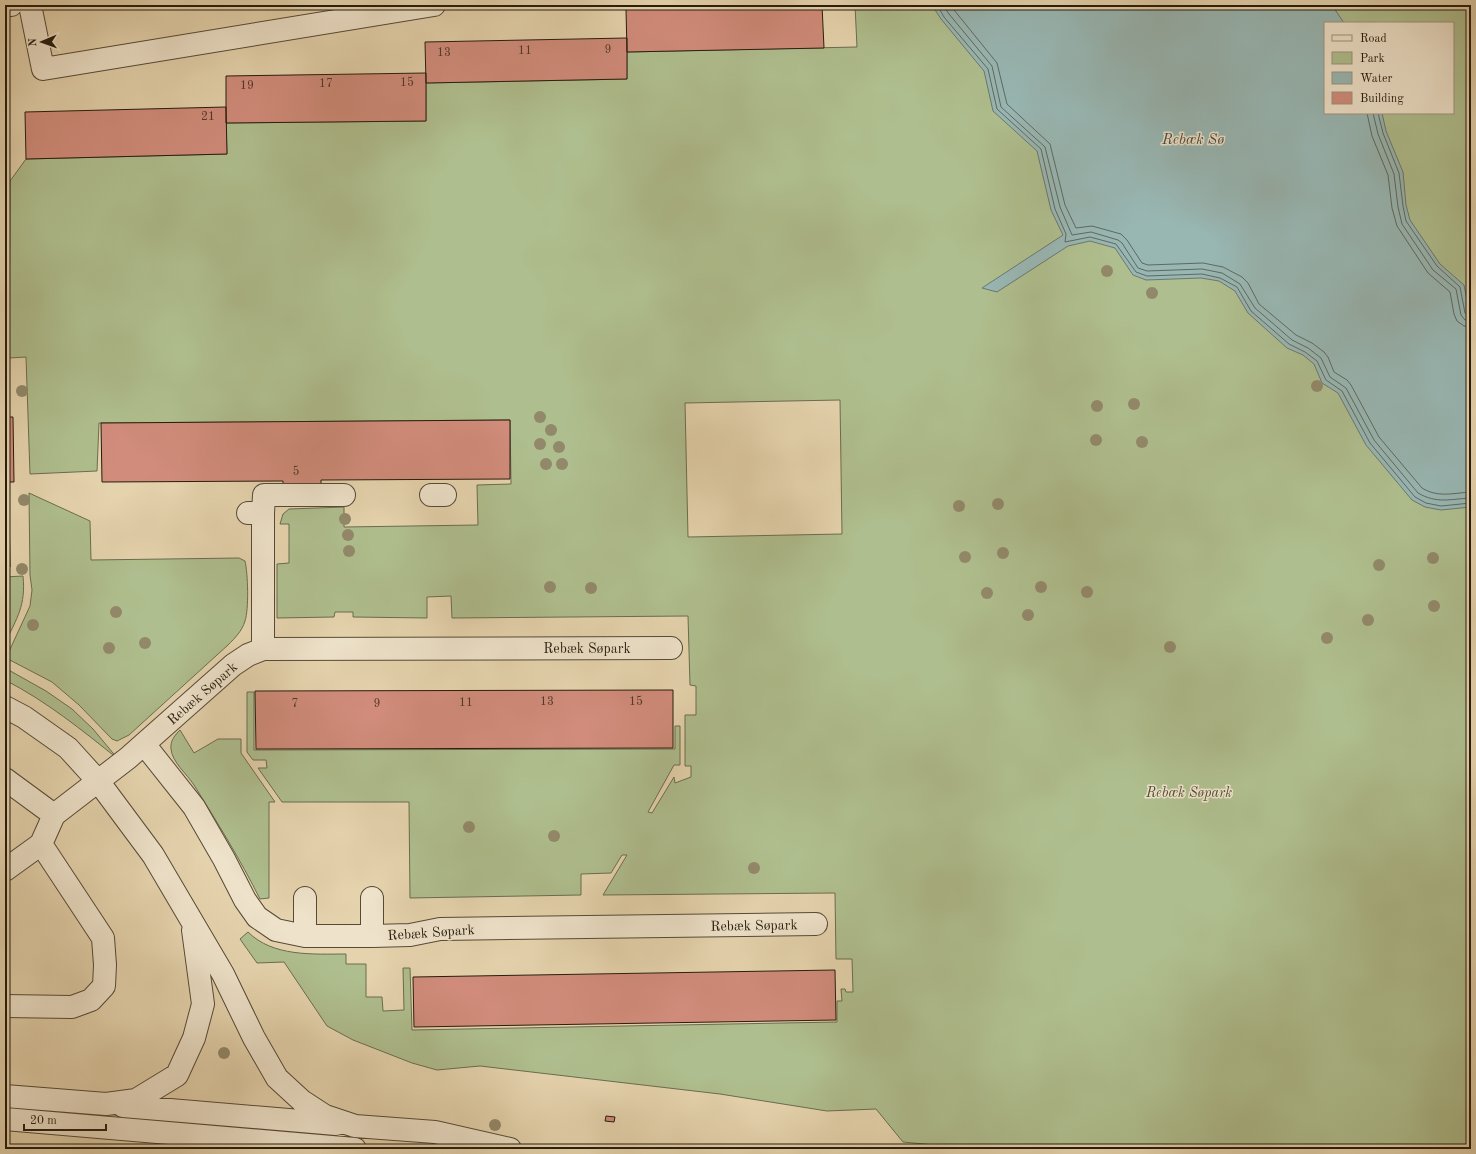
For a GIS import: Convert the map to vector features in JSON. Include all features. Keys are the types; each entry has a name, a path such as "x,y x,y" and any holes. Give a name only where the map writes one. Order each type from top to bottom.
{"street":[{"path":"5,6 11,5"},
{"path":"30,5 43,70 434,5"},
{"path":"263,649 256,513 264,495 344,495"},
{"name":"Rebæk Søpark","path":"54,815 128,758 233,665 248,655 263,649 671,648"},
{"path":"5,707 24,717 68,748 98,781 153,856 223,974 254,1038 277,1078 302,1101 325,1116 355,1126"},
{"name":"Rebæk Søpark","path":"144,744 194,807 224,859 245,900 257,917 276,930 305,936 372,936 410,935 440,929 816,924"},
{"path":"5,779 54,815 41,844 5,870"},
{"path":"5,1006 72,1007 91,1000 104,986 105,965 103,938 41,844"},
{"path":"305,898 305,936"},
{"path":"372,898 372,936"},
{"path":"106,1104 136,1100 177,1075 194,1038 203,1004 191,920"},
{"path":"5,1096 435,1132 510,1149"},
{"path":"5,1119 355,1149"}],"green space":[{"name":"Rebæk Søpark","path":"855,5 1471,5 1471,1149 976,1149 903,1142 876,1109 827,1111 720,1094 480,1066 437,1070 412,1063 353,1040 327,1026 284,962 257,963 240,939 248,932 269,946 281,950 307,954 346,954 346,964 366,964 366,997 382,997 383,1011 404,1010 403,968 410,968 412,1030 837,1022 837,1001 842,1001 841,989 845,989 846,992 853,992 852,959 836,959 835,893 603,895 627,855 622,855 611,873 581,874 581,895 410,898 409,802 282,802 258,768 267,768 266,760 253,760 247,752 247,692 254,692 254,750 675,749 675,726 680,726 680,765 674,765 648,812 652,813 674,777 675,783 691,777 691,766 685,766 685,715 696,715 696,686 690,685 688,616 452,618 451,596 427,597 427,618 353,617 353,612 335,612 334,617 277,618 277,564 289,563 289,524 280,524 283,514 289,509 344,507 344,527 478,525 477,485 511,484 510,420 99,423 97,471 30,474 26,357 9,358 10,181 26,159 227,154 226,123 426,121 426,83 627,79 627,52 857,47","holes":["840,400 842,534 688,537 685,403"]},
{"path":"29,493 90,521 91,560 239,558 245,561 248,600 244,625 236,637 129,735 117,741 112,739 79,705 52,682 6,658 30,606 32,590 30,575"},
{"path":"23,576 24,586 20,611 5,643 5,577"},
{"path":"5,668 46,691 72,709 93,729 118,759 35,697 5,680"},
{"path":"180,730 194,753 218,739 241,739 241,753 275,802 269,802 269,898 260,899 236,855 194,785 174,759 171,743"}],"water":[{"name":"Rebæk Sø","path":"932,5 1332,5 1343,22 1324,22 1324,114 1382,114 1386,131 1403,172 1406,205 1410,220 1440,264 1464,285 1471,316 1471,507 1441,510 1425,507 1412,500 1366,445 1338,393 1322,383 1314,364 1303,355 1287,348 1248,313 1235,291 1219,281 1201,278 1146,280 1133,275 1115,248 1090,241 1068,246 997,292 982,288 1063,235 1051,210 1037,151 993,111 984,71 941,19"}],"building":[{"path":"822,5 824,48 627,52 626,9"},
{"path":"627,38 627,79 426,83 425,42"},
{"path":"426,73 426,121 226,123 226,76"},
{"path":"226,107 227,154 26,159 25,112"},
{"path":"5,417 13,417 14,482 5,482"},
{"path":"510,420 510,479 321,480 321,490 283,484 283,481 102,482 101,423"},
{"path":"5,500 9,500 10,567 5,567"},
{"path":"673,690 673,748 256,749 255,691"},
{"path":"835,970 836,1020 414,1027 413,977"},
{"path":"606,1116 615,1117 614,1122 605,1121"}]}
